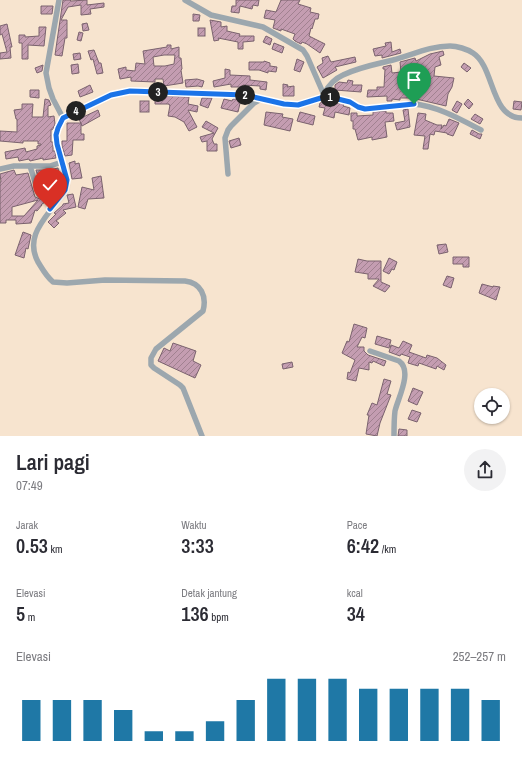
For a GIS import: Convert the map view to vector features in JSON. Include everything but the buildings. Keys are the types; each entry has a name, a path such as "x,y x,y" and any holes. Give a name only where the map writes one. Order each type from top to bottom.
{"street":[{"path":"59,0 46,73 47,82 53,99 63,118"},
{"path":"185,0 211,15 262,27 303,50 324,95"},
{"path":"324,95 328,86 344,74 414,53 439,47 451,46 467,50 479,57 488,73 496,96 504,110 514,117 522,118"},
{"path":"202,436 183,388 154,368 150,362 156,349 203,311 203,291 200,287 191,282 185,281 105,280 63,283 53,282 48,278 36,257 34,244 40,225 65,190 67,180 56,135 63,118 111,95 130,91 245,95 284,104 298,105 324,95 350,102 365,109 414,104 422,105 458,118 481,130"},
{"path":"228,174 225,138 228,130 254,103 261,99"},
{"path":"0,169 14,166 50,166 62,162"},
{"path":"30,166 39,195"},
{"path":"370,351 399,362 405,368 403,386 395,411 394,436"}],"route":[{"path":"50,209 65,190 67,180 56,135 63,118 111,95 121,92 130,91 245,95 284,104 298,105 306,104 324,97 330,97 350,102 365,109 414,104"}]}
